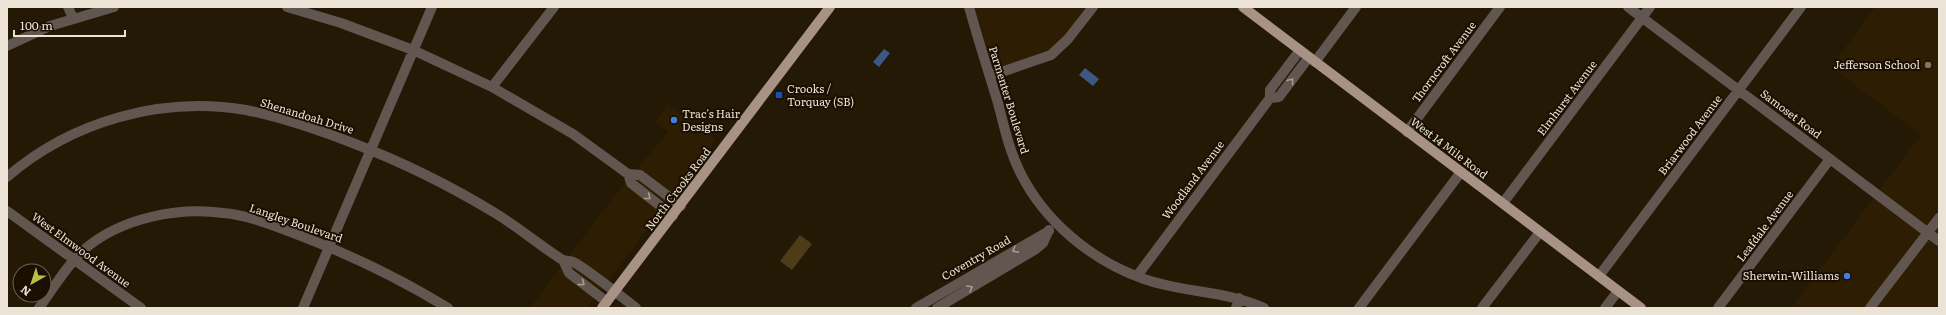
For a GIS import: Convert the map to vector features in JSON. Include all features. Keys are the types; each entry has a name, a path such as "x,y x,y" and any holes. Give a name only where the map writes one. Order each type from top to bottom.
{"main road":[{"name":"North Crooks Road","path":"605,305 830,7"},
{"name":"West 14 Mile Road","path":"1243,7 1641,308"}],"street":[{"path":"68,7 72,18"},
{"path":"7,46 50,26 72,18 114,7"},
{"path":"290,7 347,25 413,50 492,87 573,134 628,174 640,175 681,206"},
{"path":"303,308 432,7"},
{"path":"492,87 554,7"},
{"name":"Parmenter Boulevard","path":"968,7 1014,158 1036,199 1056,223 1084,247 1116,267 1136,276 1158,283 1264,308"},
{"path":"990,76 1051,55 1068,39 1093,7"},
{"name":"Woodland Avenue","path":"1270,98 1279,97 1356,7"},
{"name":"Thorncroft Avenue","path":"1407,132 1500,7"},
{"name":"Samoset Road","path":"1628,7 1939,241"},
{"name":"Elmhurst Avenue","path":"1503,203 1650,7"},
{"name":"Briarwood Avenue","path":"1599,276 1801,7"},
{"name":"Woodland Avenue","path":"1136,276 1270,98 1270,90 1300,50"},
{"name":"Shenandoah Drive","path":"7,177 36,155 77,132 120,117 167,108 200,106 223,107 265,114 323,132 371,150 426,175 481,205 534,238 563,260 569,273 605,305"},
{"name":"Leafdale Avenue","path":"1718,308 1830,159"},
{"path":"1359,308 1461,172"},
{"path":"628,174 631,183 673,216"},
{"name":"West Elmwood Avenue","path":"7,211 141,308"},
{"name":"Langley Boulevard","path":"39,308 75,260 90,245 123,227 160,215 191,211 225,213 246,217 329,246 385,272 448,308"},
{"path":"1870,308 1939,218"},
{"name":"Coventry Road","path":"937,308 1036,248 1043,242 1048,231 1056,223"},
{"name":"Coventry Road","path":"916,308 1036,236 1048,231"},
{"path":"1482,308 1540,232"},
{"name":"Shenandoah Drive","path":"563,260 576,262 636,308"},
{"path":"1605,308 1618,291"}],"shaded area":[{"path":"974,7 1087,7 1060,43 1050,51 1000,68 994,68"},
{"path":"1875,7 1939,7 1939,308 1791,308 1921,135 1831,67"},
{"path":"668,104 715,140 587,308 530,308 615,195 668,132 655,122"},
{"path":"800,235 812,244 792,270 780,261"}],"water":[{"path":"884,49 890,53 879,67 873,62"},
{"path":"1085,68 1099,79 1093,86 1079,75"}],"place":[{"name":"Jefferson School","path":"1928,65"},
{"name":"Crooks / Torquay (SB)","path":"779,95"},
{"name":"Trac's Hair Designs","path":"674,120"},
{"name":"Sherwin-Williams","path":"1847,276"}]}
